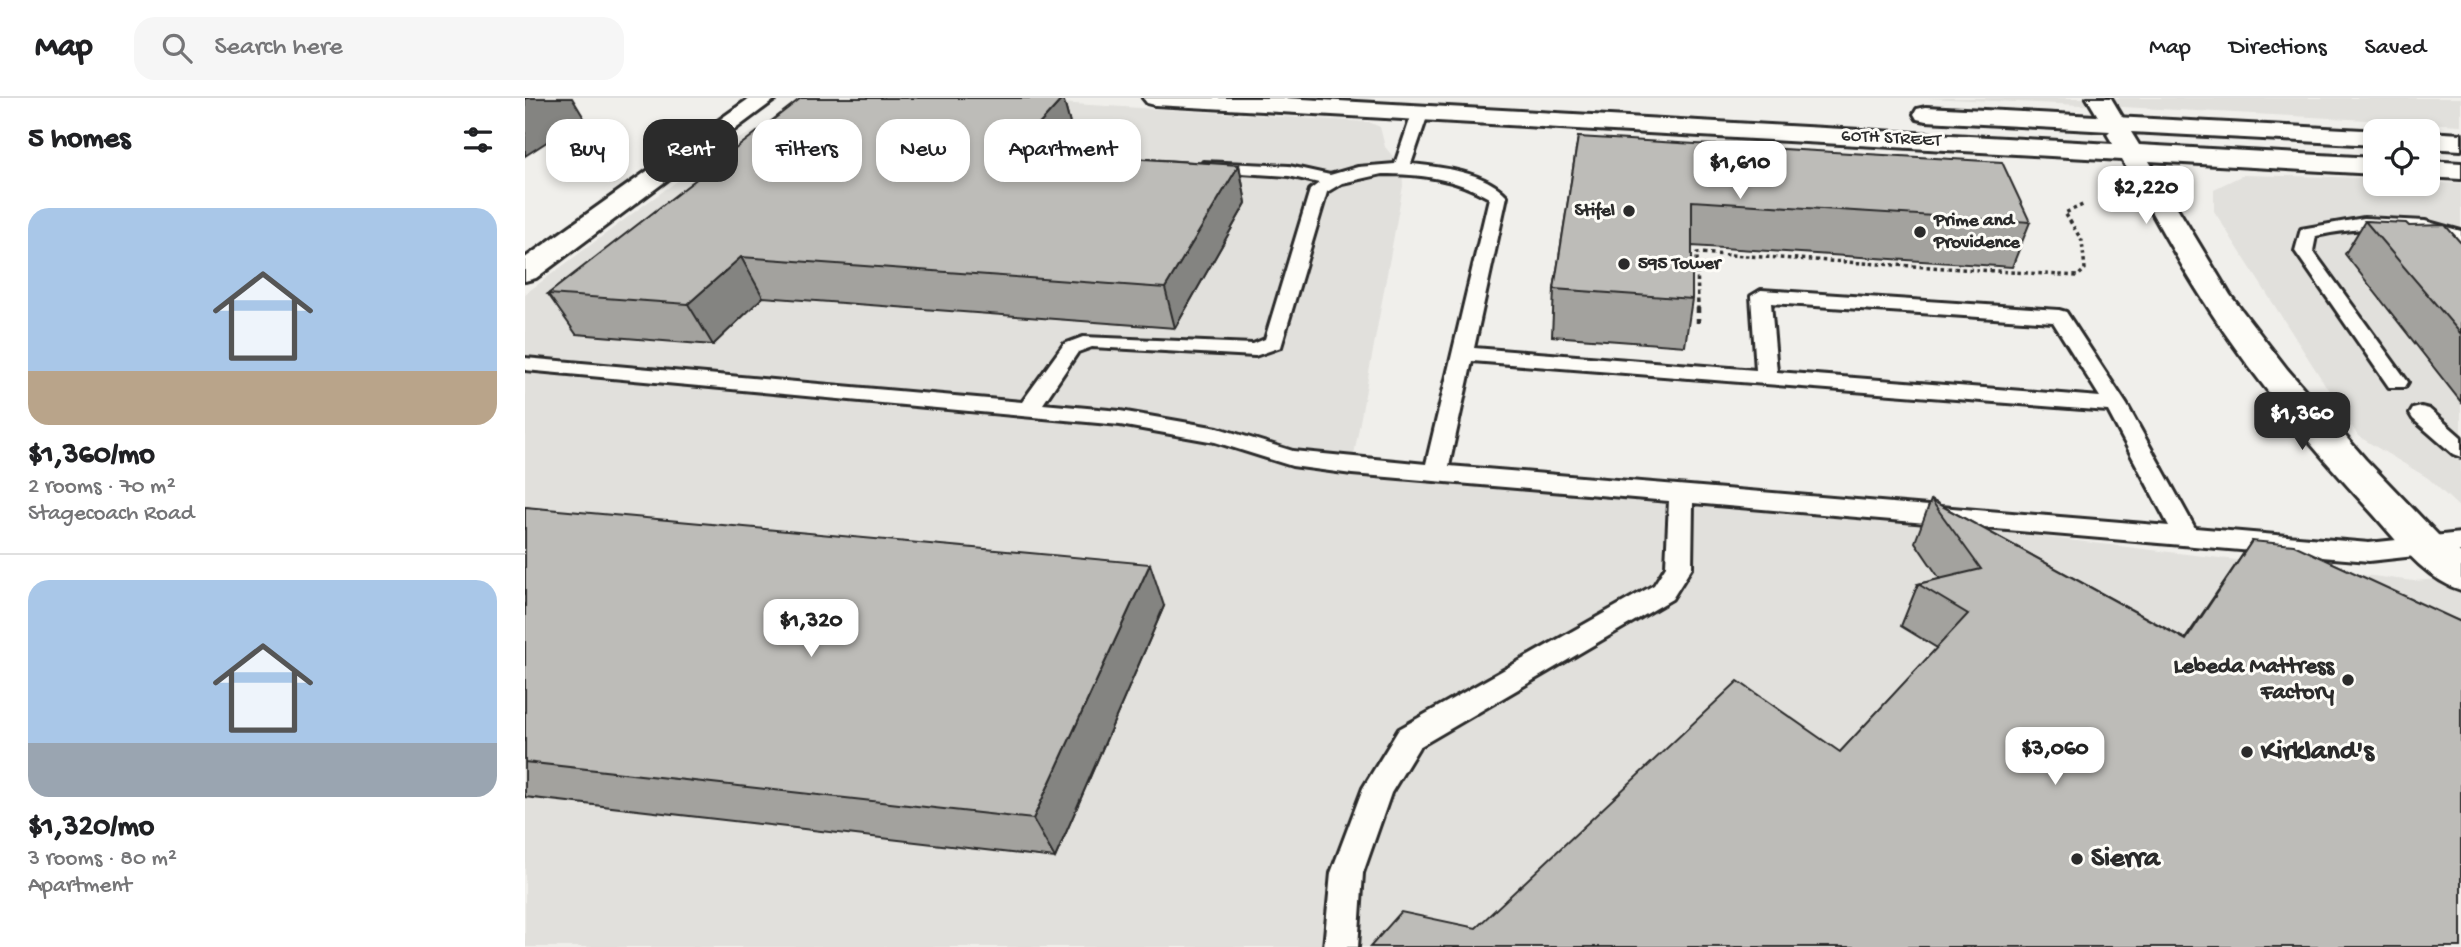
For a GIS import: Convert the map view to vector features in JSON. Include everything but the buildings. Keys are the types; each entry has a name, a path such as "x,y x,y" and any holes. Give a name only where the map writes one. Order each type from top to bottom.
{"street":[{"path":"525,272 765,98"},
{"name":"60TH STREET","path":"1155,98 1420,114 2122,138 2363,137"},
{"path":"2099,98 2217,298 2275,376 2351,468 2424,545 2461,575"},
{"name":"60TH STREET","path":"1901,113 2363,165"},
{"path":"2440,141 2461,142"},
{"path":"2440,170 2461,171"}],"lane":[{"path":"1402,167 1420,114"},
{"path":"1197,165 1289,171 1329,180"},
{"path":"1028,410 1071,348 1090,341 1255,350 1274,343 1319,190 1329,180 1343,175 1402,167 1483,185 1498,196 1465,354 1436,473"},
{"path":"2397,382 2304,251 2307,233 2335,225 2390,224 2446,230 2461,237"},
{"path":"2390,242 2407,236 2442,240 2461,247"},
{"path":"1767,376 1761,296 2059,316 2116,405 2187,537"},
{"path":"1465,354 2116,405"},
{"path":"525,364 1120,418 1218,435 1292,458 1436,473 2369,552 2461,542"},
{"path":"2421,414 2461,449"},
{"path":"1341,947 1347,873 1378,788 1409,738 1663,592 1679,567 1681,494"}],"path":[{"path":"1697,326 1697,253 2071,277 2078,276 2085,269 2082,241 2065,213 2084,204"}],"shaded area":[{"path":"860,98 976,98 1369,122 1380,127 1385,147 1402,167 1403,186 1352,466 1681,494 2414,581 2461,577 2461,947 525,947 525,294 676,182 738,182 738,139 752,132 752,182 862,182 862,119 778,119 813,101"},
{"path":"1927,98 2461,98 2461,125 2440,124 2440,119 2363,120"},
{"path":"2243,175 2363,178 2363,196 2440,196 2440,183 2461,183 2461,509 2428,478 2358,436 2214,211 2214,189"}],"place":[{"name":"Stifel","path":"1629,211"},
{"name":"Prime and Providence","path":"1920,232"},
{"name":"595 Tower","path":"1624,264"},
{"name":"Lebeda Mattress Factory","path":"2348,680"},
{"name":"Kirkland's","path":"2247,752"},
{"name":"Sierra","path":"2077,859"}]}
